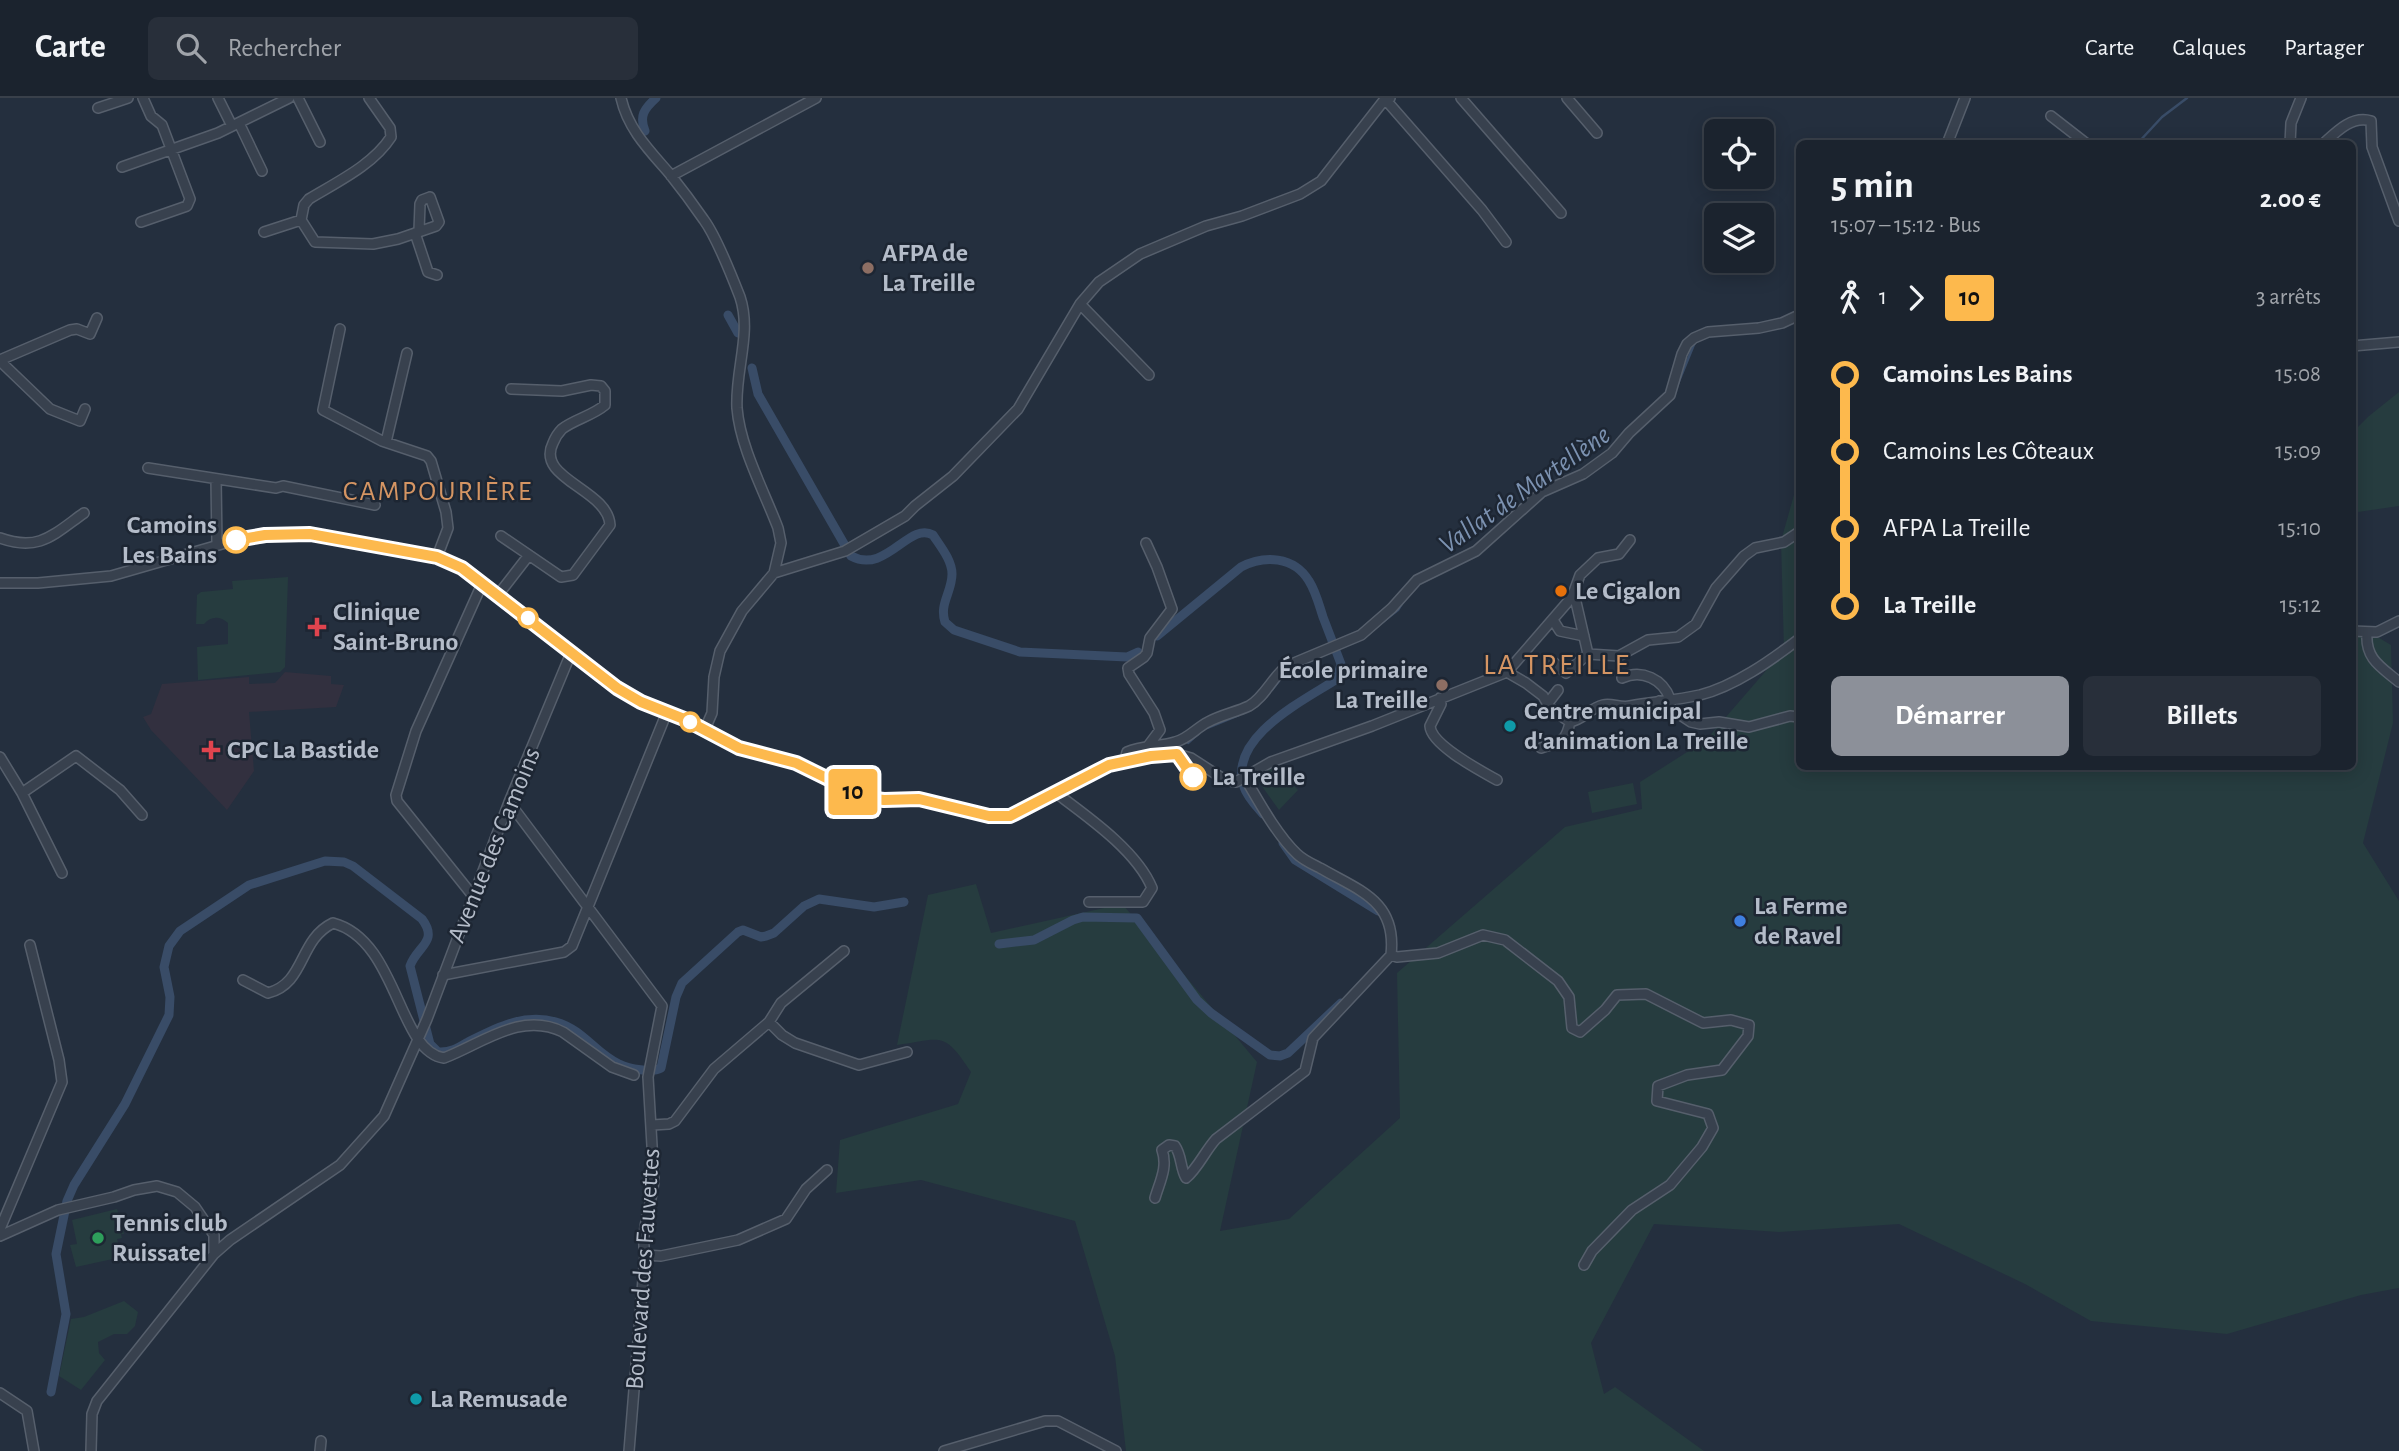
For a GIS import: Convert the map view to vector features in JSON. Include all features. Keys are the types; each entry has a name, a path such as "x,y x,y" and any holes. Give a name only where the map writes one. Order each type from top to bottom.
{"street":[{"path":"98,108 128,98"},
{"path":"141,222 187,206 190,200 162,125 151,116 143,98"},
{"path":"218,98 262,171"},
{"path":"298,98 320,142"},
{"path":"369,98 390,128 391,137 372,158 309,199 304,205 301,220 315,242 373,244 415,233 428,272 437,275"},
{"path":"621,98 638,137 707,223 740,297 745,319 738,375 737,411 740,430 778,528 781,543 774,573 742,611 720,651 714,677 712,713 705,729"},
{"path":"671,176 816,98"},
{"path":"1461,98 1561,213"},
{"path":"1567,98 1597,133"},
{"path":"1949,140 1965,98"},
{"path":"2290,140 2291,123 2301,98"},
{"path":"122,167 218,133 286,99"},
{"path":"774,573 848,549 905,516 981,450 1018,409 1080,304 1098,282 1140,254 1206,226 1278,203 1321,181 1387,99 1506,242"},
{"path":"2051,116 2082,140"},
{"path":"2328,140 2349,123 2358,120 2371,121 2372,147 2399,221"},
{"path":"264,232 301,220"},
{"path":"1080,304 1149,375"},
{"path":"1125,760 1127,752 1185,739 1208,722 1248,706 1258,699 1287,666 1361,635 1392,608 1417,580 1476,551 1542,492 1583,474 1612,453 1629,433 1670,395 1682,354 1694,338 1708,331 1759,328 1782,323 1796,316"},
{"path":"85,410 80,421 50,409 0,360 70,330 78,329 90,334 97,318"},
{"path":"340,329 323,410 386,442 422,454 431,461 448,528 437,557"},
{"path":"2356,346 2399,342"},
{"path":"386,442 407,353"},
{"path":"501,536 561,577 573,575 610,525 610,514 604,506 555,469 550,459 550,449 560,430 597,412 605,405 605,391 601,386 591,385 562,391 511,388"},
{"path":"148,468 321,492 375,505"},
{"path":"216,479 217,545"},
{"path":"0,538 17,544 38,543 47,540 84,513"},
{"path":"0,583 38,583 111,576 217,545 265,535 310,534 437,557 462,568 617,688 739,748 796,763 867,798 919,799 947,804 976,814 1001,817 1017,814 1101,768 1125,760 1177,754 1196,761 1225,780 1244,779 1271,762 1507,672 1572,597 1580,575 1598,558 1619,554 1630,540"},
{"path":"1552,661 1566,673 1588,654 1619,656 1648,639 1678,637 1696,624 1716,588 1744,556 1755,548 1784,542 1796,535"},
{"path":"1146,543 1172,609 1149,643 1144,657 1129,666 1127,671 1154,713 1160,730 1148,746"},
{"path":"498,595 528,555"},
{"path":"473,896 397,802 396,795 416,731 482,584"},
{"path":"1572,597 1576,602 1588,654"},
{"path":"1553,620 1560,631 1584,636"},
{"path":"2356,632 2377,632 2399,621"},
{"path":"2367,634 2366,646 2369,653 2399,682"},
{"path":"1570,722 1583,717 1596,707 1607,704 1622,708 1701,695 1726,685 1773,659 1796,641"},
{"name":"Avenue des Camoins","path":"91,1449 92,1414 97,1401 214,1254 230,1240 340,1165 384,1116 427,1018 509,802 571,653"},
{"path":"1507,672 1543,696 1570,722"},
{"path":"1622,678 1630,674 1648,676 1663,685 1670,699"},
{"path":"1548,703 1558,690"},
{"path":"1440,698 1441,704 1430,726 1434,737 1472,766 1497,780"},
{"path":"1659,701 1691,722 1700,724 1719,722 1749,727 1796,717"},
{"path":"443,975 564,952 572,946 667,712"},
{"path":"1541,748 1567,736 1570,722"},
{"path":"22,793 76,756 120,790 142,815"},
{"path":"0,757 22,793 62,873"},
{"path":"1154,1198 1166,1160 1162,1150 1169,1144 1175,1146 1179,1152 1181,1171 1186,1178 1192,1173 1216,1139 1305,1071 1313,1038 1391,955 1393,939 1389,919 1379,904 1297,854 1244,779"},
{"path":"1056,793 1118,845 1148,878 1152,888 1143,902 1089,902"},
{"name":"Boulevard des Fauvettes","path":"509,802 662,1006 648,1077 654,1180 653,1196 642,1239 645,1255 629,1451"},
{"path":"243,980 268,993 280,990 291,982 309,943 321,929 333,923 346,927 376,953 404,1016 436,1057 444,1058 515,1026 545,1025 578,1040 612,1067 634,1075"},
{"path":"1391,955 1397,957 1438,953 1483,935 1505,940 1558,981 1569,997 1572,1028 1580,1032 1605,1010 1617,995 1646,994 1703,1023 1731,1020 1749,1025 1748,1037 1722,1070 1688,1075 1658,1086 1657,1101 1708,1114 1713,1128 1702,1147 1670,1185 1632,1210 1592,1251 1584,1265"},
{"path":"0,1229 62,1082 30,945"},
{"path":"652,1125 675,1121 714,1069 769,1022 781,1003 844,951"},
{"path":"769,1022 782,1035 796,1043 859,1065 907,1052"},
{"path":"645,1255 661,1256 738,1240 786,1219 807,1189 827,1170"},
{"path":"0,1236 58,1210 148,1187 168,1188 187,1198 208,1223 214,1235 214,1254"},
{"path":"0,1393 27,1410 34,1451"},
{"path":"944,1451 1045,1421 1058,1421 1116,1451"}],"shaded area":[{"name":"CPC La Bastide","path":"285,672 331,676 331,684 344,685 336,707 249,712 254,771 227,810 151,730 143,717 151,714 162,684 249,677 249,684 275,683"}],"green space":[{"path":"2399,392 2399,506 2358,512 2356,429"},
{"path":"1796,488 1796,770 2356,770 2356,624 2391,645 2393,723 2363,843 2399,901 2399,1288 2361,1295 2227,1334 2091,1321 2025,1284 1899,1224 1779,1232 1654,1224 1591,1343 1604,1394 1615,1387 1704,1451 1126,1451 1115,1356 1075,1221 921,1180 836,1193 840,1140 958,1104 971,1072 955,1049 941,1040 897,1045 928,895 976,884 991,933 1122,904 1257,1062 1220,1231 1289,1219 1400,1118 1397,973 1565,827 1642,809 1640,782 1706,740 1784,650 1781,541"},
{"path":"288,577 285,667 280,672 198,680 197,647 228,644 228,623 216,618 204,624 196,624 197,595 201,592 233,589 232,581"},
{"path":"1274,766 1298,790 1279,810 1256,778"},
{"path":"1633,783 1637,804 1592,813 1588,792"},
{"name":"Tennis club Ruissatel","path":"117,1209 124,1234 117,1239 122,1257 76,1267 70,1245 77,1244 72,1220"},
{"path":"124,1301 138,1312 135,1326 127,1334 114,1334 98,1342 99,1353 105,1360 81,1390 59,1376 71,1319 84,1317"}],"waterway":[{"path":"645,131 642,121 644,113 656,98"},
{"name":"Vallat de Martellène","path":"2141,140 2162,117 2187,98"},
{"path":"728,315 738,333"},
{"name":"Vallat de Martellène","path":"1763,331 1777,328"},
{"name":"Vallat de Martellène","path":"1675,391 1695,342"},
{"path":"752,368 758,394 851,556 864,560 875,559 915,535 933,535 950,564 952,574 944,616 945,622 954,630 1020,652 1127,657 1138,652"},
{"path":"1157,636 1241,567 1250,563 1269,560 1287,562 1303,573 1309,581 1341,664 1337,679 1272,722 1247,752 1242,769 1244,787 1249,798 1263,814"},
{"name":"Vallat de Martellène","path":"1447,570 1467,560"},
{"name":"Vallat de Martellène","path":"1375,628 1398,610 1403,602"},
{"name":"Vallat de Martellène","path":"1272,690 1282,677 1297,666"},
{"name":"Vallat de Martellène","path":"1258,705 1267,695"},
{"name":"Vallat de Martellène","path":"1207,728 1239,715"},
{"name":"Vallat de Martellène","path":"1188,743 1198,734"},
{"path":"1283,843 1295,860 1378,911"},
{"path":"51,1392 66,1314 56,1254 67,1201 74,1185 125,1104 169,1015 170,997 164,967 169,946 180,931 249,885 325,861 344,862 422,919 427,927 428,939 410,966 430,1044 438,1052 454,1050 510,1023 544,1020 574,1030 619,1064 646,1070 661,1068 676,997 682,983 738,932 743,930 761,937 774,933 804,906 819,899 874,907 904,902"},
{"path":"999,944 1034,940 1083,917 1137,918 1197,1000 1270,1055 1288,1053 1341,1003"}],"bus line":[{"name":"10","path":"236,540 265,535 310,534 414,552 453,563 525,615 617,688 641,702 684,719 739,748 796,763 867,798 919,799 947,804 976,814 1001,817 1017,814 1101,768 1125,760 1177,754 1193,777"}],"place":[{"name":"AFPA de La Treille","path":"868,268"},
{"name":"Camoins Les Bains","path":"236,540"},
{"name":"Le Cigalon","path":"1561,591"},
{"name":"Clinique Saint-Bruno","path":"317,627"},
{"name":"École primaire La Treille","path":"1442,685"},
{"name":"Centre municipal d'animation La Treille","path":"1510,726"},
{"name":"CPC La Bastide","path":"211,750"},
{"name":"La Treille","path":"1193,777"},
{"name":"La Ferme de Ravel","path":"1740,921"},
{"name":"Tennis club Ruissatel","path":"98,1238"},
{"name":"La Remusade","path":"416,1399"}],"district":[{"name":"CAMPOURIÈRE","path":"438,492"},
{"name":"LA TREILLE","path":"1557,665"}]}
